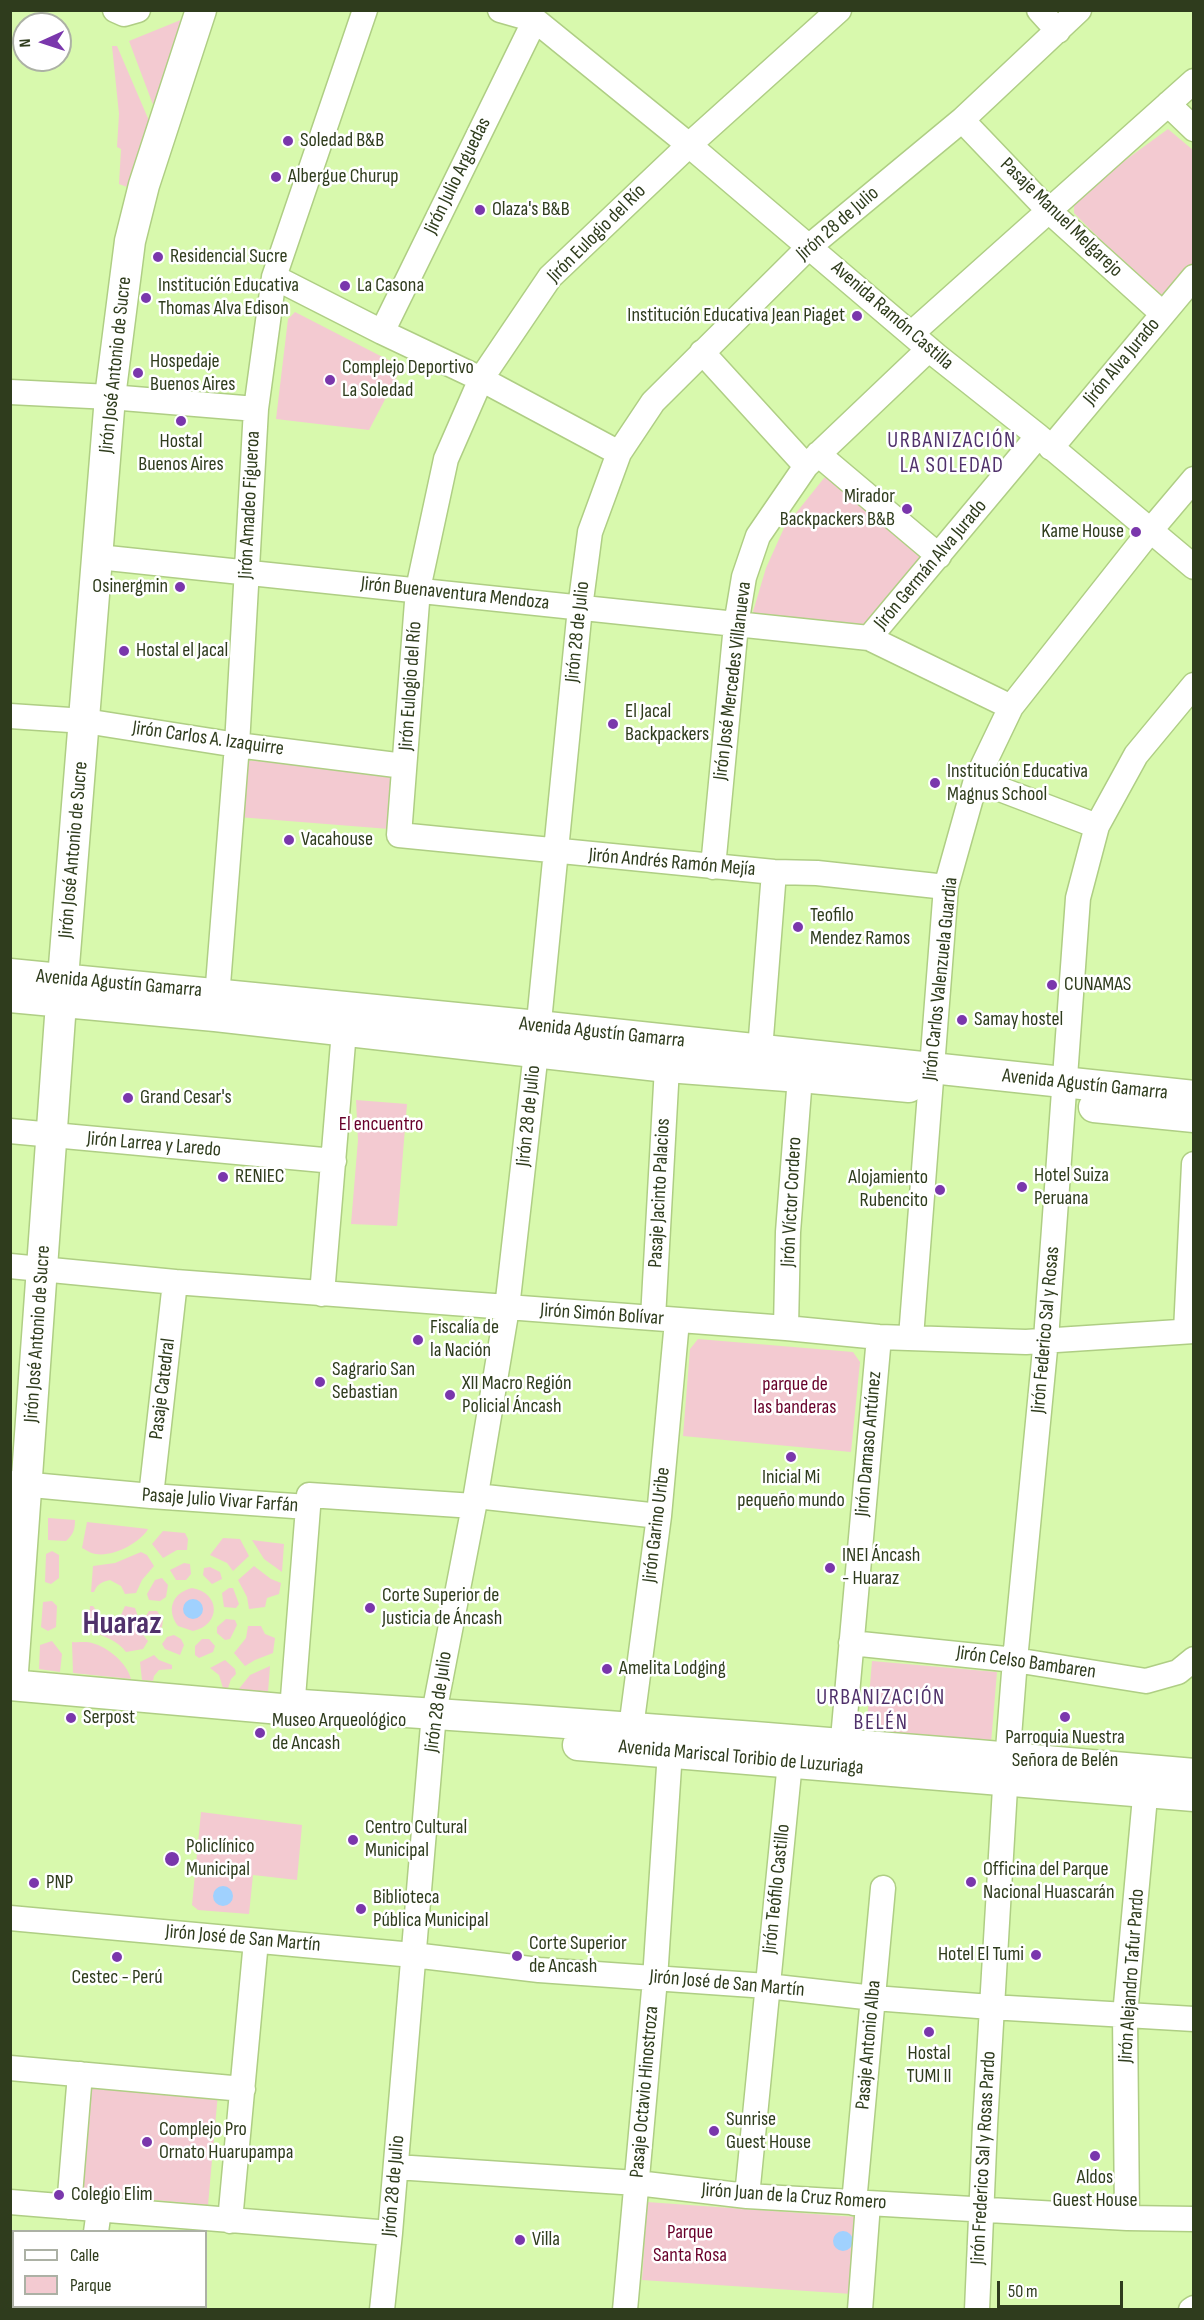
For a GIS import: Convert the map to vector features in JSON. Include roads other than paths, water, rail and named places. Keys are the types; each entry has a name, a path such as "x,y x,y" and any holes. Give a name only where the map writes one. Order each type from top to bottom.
{"main road":[{"name":"Jirón José Antonio de Sucre","path":"11,1690 19,1483 42,1269 110,397 130,241 144,185 201,10"},
{"name":"Avenida Agustín Gamarra","path":"10,974 62,991"},
{"name":"Avenida Agustín Gamarra","path":"10,997 62,991 537,1039 667,1067 800,1077 931,1079"},
{"name":"Avenida Agustín Gamarra","path":"216,1005 344,1031 760,1050 931,1079 1065,1093 1194,1117"},
{"name":"Avenida Agustín Gamarra","path":"1065,1093 1194,1096"},
{"name":"Avenida Mariscal Toribio de Luzuriaga","path":"11,1690 292,1710 300,1718 631,1728 670,1742 790,1762 841,1755"},
{"name":"Avenida Mariscal Toribio de Luzuriaga","path":"433,1722 1147,1780 1194,1774"},
{"name":"Avenida Mariscal Toribio de Luzuriaga","path":"1147,1780 1194,1796"}],"street":[{"name":"Jirón Amadeo Figueroa","path":"216,1005 237,745 256,409 274,277 365,10"},
{"name":"Avenida Ramón Castilla","path":"500,10 535,20 689,145 920,341 1194,567"},
{"name":"Jirón Eulogio del Río","path":"399,835 418,589 446,459 481,379 550,277 689,145 839,10"},
{"path":"1039,10 1058,31"},
{"name":"Jirón 28 de Julio","path":"382,2310 433,1722 475,1501 507,1308 537,1039 580,608 590,532 619,453 653,402 810,246 962,120 1080,10"},
{"name":"Jirón Julio Arguedas","path":"382,332 535,20"},
{"name":"Jirón José Mercedes Villanueva","path":"713,867 736,625 744,577 758,536 812,460 920,341 1049,211 1194,81"},
{"path":"1168,104 1194,129"},
{"name":"Pasaje Manuel Melgarejo","path":"962,120 1049,211 1163,314"},
{"path":"274,277 481,379 619,453"},
{"name":"Jirón Alva Jurado","path":"1044,442 1163,314 1194,277"},
{"path":"702,352 812,460 939,556"},
{"path":"10,392 110,397 256,409"},
{"name":"Jirón Germán Alva Jurado","path":"869,638 939,556 1044,442"},
{"name":"Jirón Carlos Valenzuela Guardia","path":"911,1338 946,887 976,780 1011,707 1194,479"},
{"name":"Jirón Buenaventura Mendoza","path":"98,557 869,638 1011,707"},
{"name":"Jirón Federico Sal y Rosas","path":"991,2007 1015,1660 1046,1339 1078,898 1096,826 1136,755 1194,685"},
{"name":"Jirón Carlos A. Izaquirre","path":"10,716 85,721 237,745 404,766"},
{"path":"976,780 1096,826"},
{"name":"Jirón Andrés Ramón Mejía","path":"399,835 774,873 817,873 946,887"},
{"path":"760,1050 774,873"},
{"path":"322,1294 344,1031"},
{"name":"Pasaje Jacinto Palacios","path":"665,1320 667,1067"},
{"name":"Jirón Víctor Cordero","path":"786,1328 788,1232 800,1077"},
{"name":"Jirón Larrea y Laredo","path":"10,1131 334,1161"},
{"path":"1190,1330 1194,1164"},
{"name":"Jirón Simón Bolívar","path":"10,1266 175,1282 879,1337 1026,1342 1190,1330"},
{"name":"Pasaje Catedral","path":"151,1496 175,1282"},
{"name":"Jirón Garino Uribe","path":"631,1728 659,1516 665,1320"},
{"name":"Jirón Damaso Antúnez","path":"841,1755 879,1337"},
{"name":"Pasaje Julio Vivar Farfán","path":"19,1483 308,1508 309,1495 475,1501 659,1516"},
{"path":"292,1710 308,1508"},
{"name":"Jirón Celso Bambaren","path":"851,1643 1015,1660 1146,1681 1178,1672 1194,1659"},
{"name":"Pasaje Octavio Hinostroza","path":"625,2310 655,1978 670,1742"},
{"name":"Jirón Teófilo Castillo","path":"747,2196 790,1762"},
{"name":"Jirón Alejandro Tafur Pardo","path":"1127,2218 1125,2015 1147,1780"},
{"name":"Pasaje Antonio Alba","path":"860,2310 861,2203 883,1888"},
{"name":"Jirón José de San Martín","path":"10,1918 413,1955 539,1970 767,1986 874,1998 991,2007 1194,2019"},
{"path":"230,2221 256,1941"},
{"name":"Jirón Frederico Sal y Rosas Pardo","path":"977,2310 991,2007"},
{"path":"10,2068 243,2089"},
{"path":"69,2207 80,2074"},
{"name":"Jirón Juan de la Cruz Romero","path":"396,2168 637,2183 747,2196 1127,2218 1194,2219"},
{"path":"10,2202 69,2207 98,2221 230,2221 390,2233"}],"water":[{"path":"193,1599 200,1602 203,1609 200,1616 193,1619 186,1616 183,1609 186,1602"},
{"path":"223,1886 230,1889 233,1896 230,1903 223,1906 216,1903 213,1896 216,1889"},
{"path":"843,2231 850,2234 853,2241 850,2248 843,2251 836,2248 833,2241 836,2234"}],"place":[{"name":"Soledad B&B","path":"288,141"},
{"name":"Albergue Churup","path":"276,177"},
{"name":"Olaza's B&B","path":"480,210"},
{"name":"Residencial Sucre","path":"158,257"},
{"name":"La Casona","path":"345,286"},
{"name":"Institución Educativa Thomas Alva Edison","path":"146,298"},
{"name":"Institución Educativa Jean Piaget","path":"857,316"},
{"name":"Hospedaje Buenos Aires","path":"138,373"},
{"name":"Complejo Deportivo La Soledad","path":"330,380"},
{"name":"Hostal Buenos Aires","path":"181,421"},
{"name":"Mirador Backpackers B&B","path":"907,509"},
{"name":"Kame House","path":"1136,532"},
{"name":"Osinergmin","path":"180,587"},
{"name":"Hostal el Jacal","path":"124,651"},
{"name":"El Jacal Backpackers","path":"613,724"},
{"name":"Institución Educativa Magnus School","path":"935,783"},
{"name":"Vacahouse","path":"289,840"},
{"name":"Teofilo Mendez Ramos","path":"798,927"},
{"name":"CUNAMAS","path":"1052,985"},
{"name":"Samay hostel","path":"962,1020"},
{"name":"Grand Cesar's","path":"128,1098"},
{"name":"RENIEC","path":"223,1177"},
{"name":"Hotel Suiza Peruana","path":"1022,1187"},
{"name":"Alojamiento Rubencito","path":"940,1190"},
{"name":"Fiscalía de la Nación","path":"418,1340"},
{"name":"Sagrario San Sebastian","path":"320,1382"},
{"name":"XII Macro Región Policial Áncash","path":"450,1395"},
{"name":"Inicial Mi pequeño mundo","path":"791,1457"},
{"name":"INEI Áncash - Huaraz","path":"830,1568"},
{"name":"Corte Superior de Justicia de Áncash","path":"370,1608"},
{"name":"Amelita Lodging","path":"607,1669"},
{"name":"Parroquia Nuestra Señora de Belén","path":"1065,1717"},
{"name":"Serpost","path":"71,1718"},
{"name":"Museo Arqueológico de Ancash","path":"260,1733"},
{"name":"Centro Cultural Municipal","path":"353,1840"},
{"name":"Policlínico Municipal","path":"172,1859"},
{"name":"Officina del Parque Nacional Huascarán","path":"971,1882"},
{"name":"PNP","path":"34,1883"},
{"name":"Biblioteca Pública Municipal","path":"361,1909"},
{"name":"Hotel El Tumi","path":"1036,1955"},
{"name":"Corte Superior de Ancash","path":"517,1956"},
{"name":"Cestec - Perú","path":"117,1957"},
{"name":"Hostal TUMI II","path":"929,2032"},
{"name":"Sunrise Guest House","path":"714,2131"},
{"name":"Complejo Pro Ornato Huarupampa","path":"147,2142"},
{"name":"Aldos Guest House","path":"1095,2156"},
{"name":"Colegio Elim","path":"59,2195"},
{"name":"Villa","path":"520,2240"}],"district":[{"name":"URBANIZACIÓN LA SOLEDAD","path":"952,454"},
{"name":"Huaraz","path":"122,1625"},
{"name":"URBANIZACIÓN BELÉN","path":"881,1710"}],"park label":[{"name":"El encuentro","path":"381,1125"},
{"name":"parque de las banderas","path":"795,1396"},
{"name":"Parque Santa Rosa","path":"690,2244"}]}
